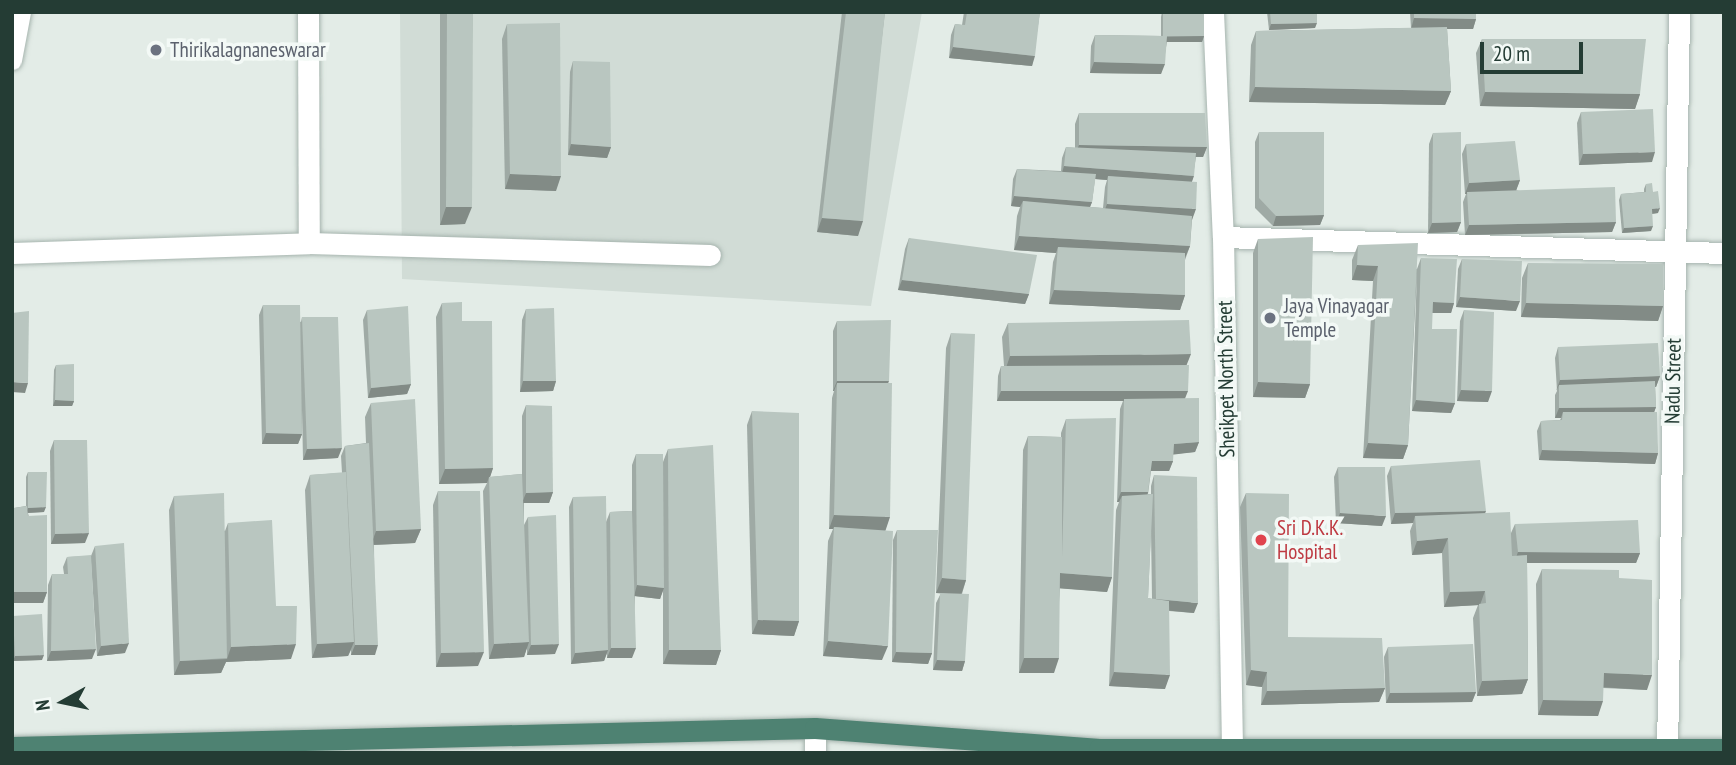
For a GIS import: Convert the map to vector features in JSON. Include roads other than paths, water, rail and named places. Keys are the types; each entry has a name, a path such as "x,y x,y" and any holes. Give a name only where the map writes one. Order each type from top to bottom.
{"highway":[{"path":"12,747 815,728 1099,749 1232,746 1667,752 1724,749"}],"street":[{"path":"308,12 309,243"},
{"name":"Sheikpet North Street","path":"1213,12 1223,237 1232,746"},
{"name":"Nadu Street","path":"1667,752 1679,12"},
{"path":"1223,237 1675,254 1724,253"},
{"path":"12,253 309,243 710,255"},
{"path":"815,728 815,753"}],"lane":[{"path":"12,60 21,12"}],"place":[{"name":"Thirikalagnaneswarar","path":"156,50"},
{"name":"Jaya Vinayagar Temple","path":"1270,318"},
{"name":"Sri D.K.K. Hospital","path":"1261,540"}]}
